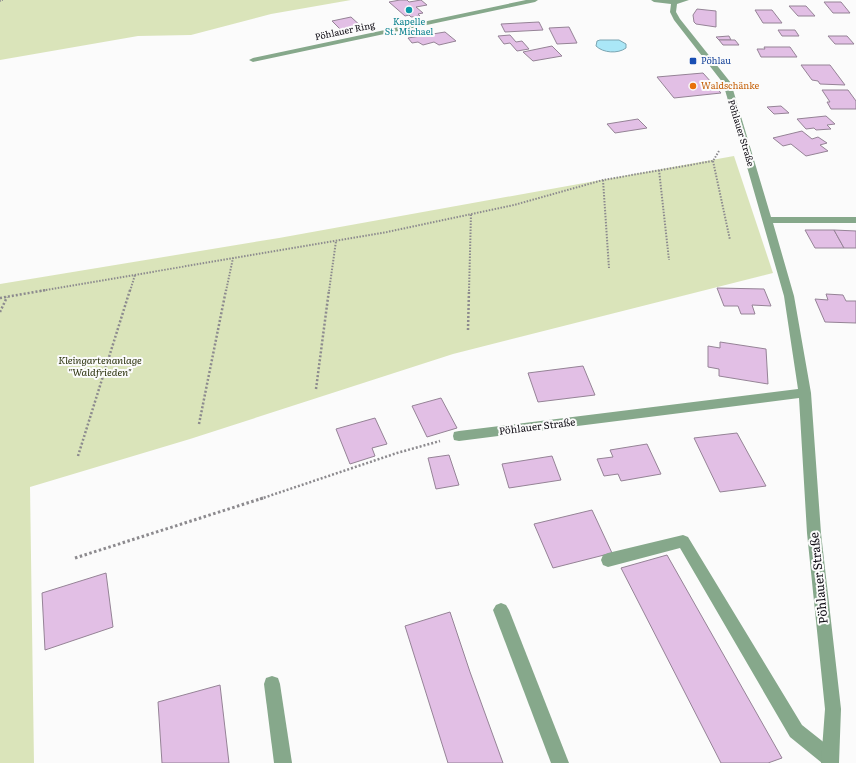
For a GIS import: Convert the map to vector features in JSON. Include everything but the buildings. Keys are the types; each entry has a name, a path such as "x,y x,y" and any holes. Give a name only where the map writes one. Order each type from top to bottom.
{"street":[{"name":"Pöhlauer Ring","path":"253,60 535,0"},
{"path":"654,0 674,3 686,0"},
{"name":"Pöhlauer Straße","path":"674,3 673,12 677,20 727,83 789,296 805,393 814,533 833,709 830,760"},
{"path":"767,220 856,220"},
{"name":"Pöhlauer Straße","path":"459,436 805,393"},
{"path":"608,560 683,541 796,731 830,760"},
{"path":"501,610 560,763"},
{"path":"272,684 283,763"}],"path":[{"path":"719,151 713,161 730,240"},
{"path":"0,298 387,232 514,205 603,180 713,161"},
{"path":"659,170 669,260"},
{"path":"603,180 609,268"},
{"path":"468,330 471,214"},
{"path":"316,389 336,241"},
{"path":"199,424 234,258"},
{"path":"78,456 135,275"},
{"path":"0,312 7,297"},
{"path":"75,558 397,453 459,436"}],"green space":[{"path":"0,0 351,0 271,14 191,35 138,36 0,60"},
{"name":"Kleingartenanlage \"Waldfrieden\"","path":"734,156 773,273 453,354 190,439 30,487 34,763 0,763 0,284 279,238"}],"water":[{"path":"619,40 626,44 626,48 615,52 606,51 596,46 597,41"}],"place":[{"name":"Kapelle St. Michael","path":"409,10"},
{"name":"Pöhlau","path":"693,61"},
{"name":"Waldschänke","path":"693,86"}]}
